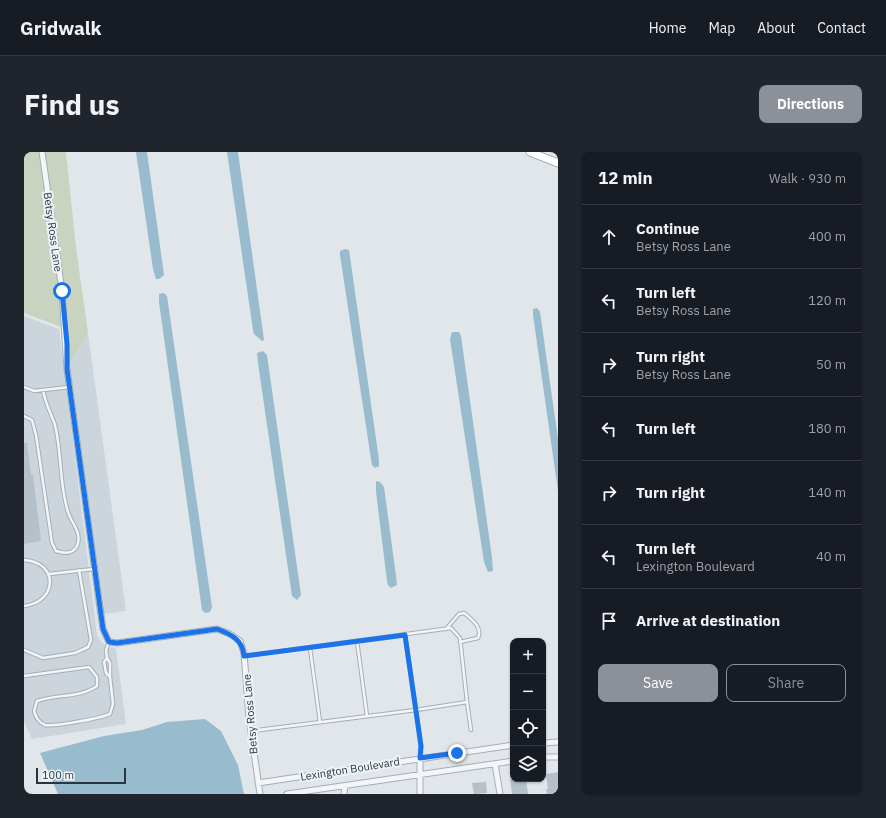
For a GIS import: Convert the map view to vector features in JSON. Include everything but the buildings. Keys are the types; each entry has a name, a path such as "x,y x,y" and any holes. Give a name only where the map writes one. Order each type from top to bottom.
{"main road":[{"path":"530,152 558,163"}],"street":[{"name":"Betsy Ross Lane","path":"42,152 62,291 70,387 103,629 109,642 117,643 217,629 230,634 240,641 244,656 250,731 260,794"},
{"path":"546,743 558,742"},
{"name":"Lexington Boulevard","path":"258,783 510,745"},
{"path":"546,758 558,757"},
{"path":"420,758 420,794"},
{"name":"Lexington Boulevard","path":"287,794 510,762"},
{"path":"495,764 500,794"},
{"path":"344,794 345,786"}],"lane":[{"path":"24,387 34,391 70,387"},
{"path":"24,416 32,420 36,435 52,543 56,551 68,553 74,551 77,547 79,535 68,511 54,424 45,404 43,390"},
{"path":"24,560 40,563 49,574 50,586 46,596 37,603 24,606"},
{"path":"49,574 95,568"},
{"path":"24,650 44,658 75,653 88,647 90,640 79,570"},
{"path":"446,629 458,614 464,613 471,619 479,629 480,634 478,638 460,642"},
{"path":"244,656 451,628 456,632 460,642 471,730"},
{"path":"405,635 421,746 420,758"},
{"path":"357,641 367,716"},
{"path":"24,676 89,667 97,677 97,686 88,692 48,697 37,701 34,711 37,720 46,725 100,719 110,714 113,704 110,663 107,658 106,650 109,642"},
{"path":"310,648 320,722"},
{"path":"107,658 104,662 106,673 110,677"},
{"path":"250,731 467,702"}],"shaded area":[{"path":"24,316 59,329 97,635 101,642 116,649 126,724 32,739 24,722"},
{"path":"88,333 126,611 97,615 67,369"}],"green space":[{"path":"24,152 66,152 76,248 88,333 67,369 61,327 24,313"}],"water":[{"path":"136,152 147,152 164,275 159,279 156,279 153,269"},
{"path":"227,152 238,152 264,340 262,341 254,334 253,330"},
{"path":"345,249 349,250 379,460 379,466 375,468 372,465 371,459 340,255 340,251"},
{"path":"164,293 167,296 212,607 210,612 205,613 202,610 159,302 159,294"},
{"path":"537,308 540,312 558,439 558,491 533,315 533,309"},
{"path":"452,332 459,332 461,336 492,558 493,571 488,572 484,562 450,339"},
{"path":"263,351 267,355 301,595 297,600 292,596 258,363 257,353"},
{"path":"376,481 380,482 384,487 397,585 391,588 387,581 376,492"},
{"path":"205,719 221,731 238,765 244,794 58,794 40,753 104,736 142,730 167,722"}],"route":[{"path":"62,291 67,344 67,369 103,629 109,642 117,643 217,629 230,634 240,641 244,656 405,635 421,746 420,758 457,753"}]}
